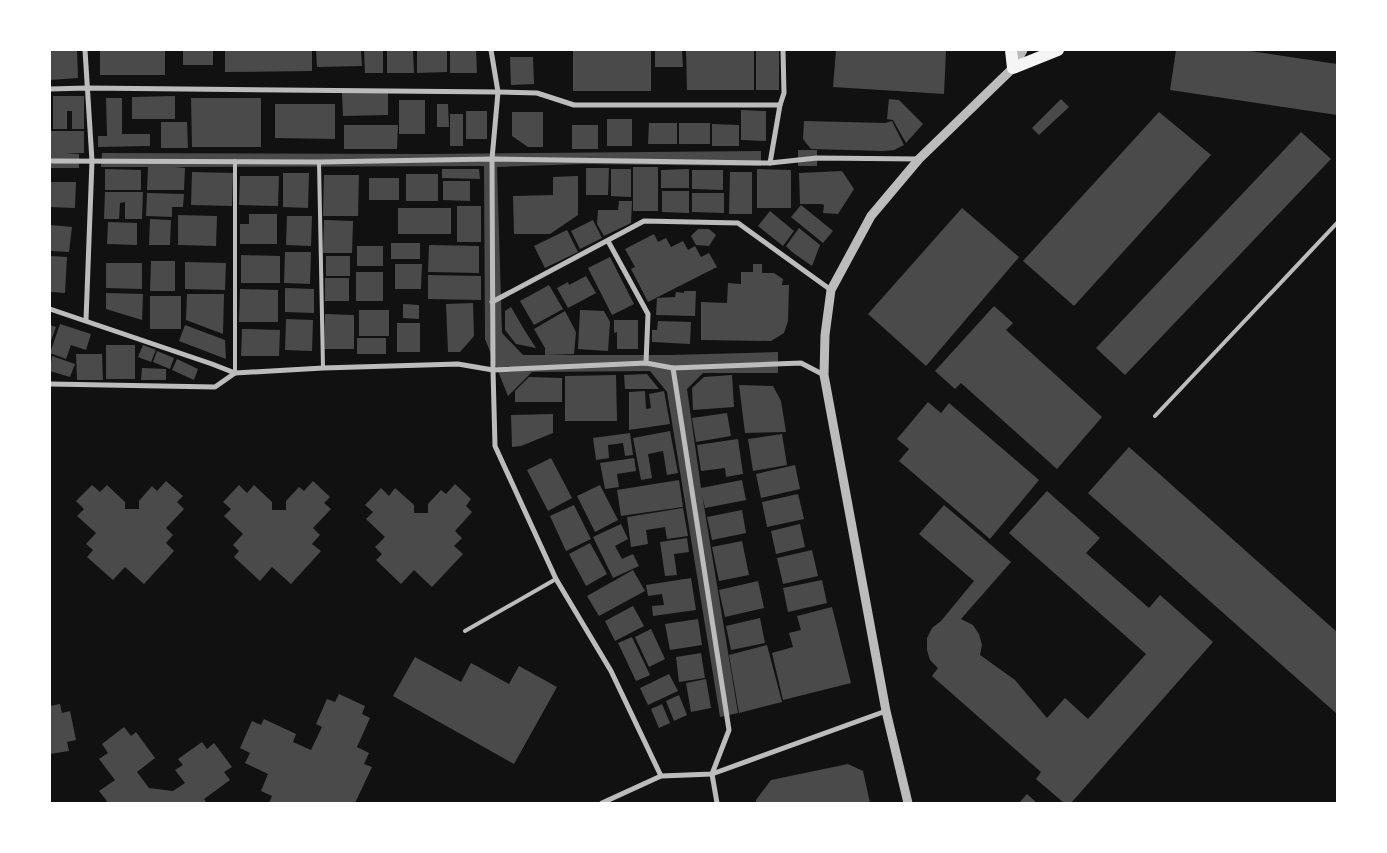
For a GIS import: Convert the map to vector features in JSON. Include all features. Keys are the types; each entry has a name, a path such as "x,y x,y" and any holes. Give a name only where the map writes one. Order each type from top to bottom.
{"main road":[{"path":"1011,50 1013,68 1058,50"}],"street":[{"path":"85,50 92,161 86,320"},
{"path":"491,50 498,92 492,158 495,446 556,580 610,672 661,776"},
{"path":"770,163 780,104 784,93 783,50"},
{"path":"908,803 886,710 824,375 825,335 831,290 871,216 919,159 1013,68 1023,50"},
{"path":"50,89 498,92 537,93 574,105 780,104"},
{"path":"50,161 319,162 492,158 770,163 817,158 919,159"},
{"path":"492,302 644,221 738,223 831,290"},
{"path":"608,241 648,314 646,363"},
{"path":"50,309 234,373 458,364 493,370 646,363 673,368 801,364 824,375"},
{"path":"673,368 729,730 712,774 717,803"},
{"path":"50,384 215,387 234,373"},
{"path":"602,803 661,776 712,774 886,710"}],"lane":[{"path":"234,373 235,161"},
{"path":"319,162 323,368"},
{"path":"1155,416 1337,223"},
{"path":"465,631 556,580"}],"building":[{"path":"50,50 77,50 78,78 50,80"},
{"path":"183,50 213,50 213,65 183,65"},
{"path":"225,50 312,50 312,71 225,72"},
{"path":"316,50 361,50 362,66 317,67"},
{"path":"364,50 383,50 383,73 365,73"},
{"path":"387,50 413,50 414,73 387,73"},
{"path":"417,50 447,50 447,72 417,73"},
{"path":"450,50 476,50 477,73 450,73"},
{"path":"573,50 651,50 651,91 573,91"},
{"path":"655,50 682,50 683,67 655,67"},
{"path":"686,50 754,50 754,90 687,90"},
{"path":"756,50 779,50 779,90 756,90"},
{"path":"836,50 946,50 944,94 833,87"},
{"path":"1176,50 1243,50 1337,64 1337,115 1170,90"},
{"path":"100,51 165,51 165,75 100,75"},
{"path":"510,57 533,57 534,84 511,85"},
{"path":"342,93 388,93 388,115 343,116"},
{"path":"53,96 84,96 84,129 72,129 72,111 67,111 67,129 53,129"},
{"path":"175,96 175,119 132,119 132,97"},
{"path":"106,98 122,98 122,134 150,134 150,146 98,147 98,136 107,136"},
{"path":"191,98 261,98 261,147 192,147"},
{"path":"889,99 899,100 923,124 906,143 893,120 887,119"},
{"path":"1061,99 1069,107 1039,135 1032,128"},
{"path":"399,100 425,100 425,134 399,134"},
{"path":"275,104 335,104 335,139 275,138"},
{"path":"437,104 448,104 449,127 437,127"},
{"path":"741,110 766,111 766,141 741,140"},
{"path":"466,111 487,111 487,139 466,139"},
{"path":"512,112 543,112 543,147 528,147 512,136"},
{"path":"1159,112 1211,155 1074,306 1023,261"},
{"path":"450,114 463,114 463,146 450,146"},
{"path":"607,119 632,119 632,146 607,146"},
{"path":"804,121 885,123 892,121 904,145 894,150 884,151 811,149 803,139"},
{"path":"161,122 187,122 188,148 161,148"},
{"path":"649,123 677,123 677,144 648,144"},
{"path":"679,123 710,123 710,144 679,144"},
{"path":"712,124 739,125 739,146 712,146"},
{"path":"344,125 398,125 397,149 344,149"},
{"path":"572,125 598,125 598,149 572,149"},
{"path":"50,131 84,131 84,153 66,153 79,154 79,168 50,168"},
{"path":"1301,132 1331,159 1125,375 1096,348"},
{"path":"798,150 817,150 817,166 798,166"},
{"path":"761,151 761,166 582,164 497,167 502,333 523,355 671,355 778,352 778,373 703,373 687,389 701,488 742,480 746,500 705,508 702,494 738,713 720,717 667,392 650,371 532,372 508,396 485,339 484,166 175,167 185,168 184,190 147,190 148,167 101,167 102,153 426,154"},
{"path":"633,167 658,167 658,211 633,211"},
{"path":"586,168 609,168 608,195 586,195"},
{"path":"105,169 141,170 141,190 105,190"},
{"path":"442,169 479,169 480,179 442,178"},
{"path":"611,169 631,169 631,197 611,196"},
{"path":"689,169 689,188 661,188 661,170"},
{"path":"757,169 791,170 791,208 757,208"},
{"path":"692,170 723,170 723,190 692,189"},
{"path":"842,171 854,189 838,214 823,213 824,205 822,204 800,204 799,173"},
{"path":"192,172 233,173 232,206 191,205"},
{"path":"730,172 752,172 752,214 729,214"},
{"path":"283,173 309,173 308,208 283,207"},
{"path":"406,174 438,174 438,201 406,201"},
{"path":"324,175 359,175 358,216 323,216"},
{"path":"240,176 279,176 278,206 239,205"},
{"path":"578,176 578,215 550,234 514,234 513,196 553,195 553,177"},
{"path":"369,178 399,178 399,200 369,200"},
{"path":"443,181 470,181 470,201 443,200"},
{"path":"50,182 76,182 75,208 50,207"},
{"path":"662,191 689,191 689,213 662,212"},
{"path":"105,192 143,192 142,219 125,219 125,202 120,203 119,219 104,219"},
{"path":"147,193 184,194 183,207 172,207 172,217 146,216"},
{"path":"692,193 724,193 724,213 692,212"},
{"path":"619,201 632,201 631,223 604,236 597,224 598,210 618,210"},
{"path":"801,205 833,231 823,243 791,217"},
{"path":"457,206 481,206 481,242 457,242"},
{"path":"398,208 451,208 451,234 398,234"},
{"path":"962,208 1019,257 926,366 868,314"},
{"path":"770,211 794,231 783,246 758,226"},
{"path":"249,214 277,214 277,244 240,244 240,224 249,224"},
{"path":"178,215 217,216 216,246 178,245"},
{"path":"287,216 312,216 311,246 286,245"},
{"path":"150,219 171,220 170,245 149,245"},
{"path":"324,220 353,221 352,253 323,253"},
{"path":"593,220 602,238 580,249 571,231"},
{"path":"108,222 137,223 137,245 107,244"},
{"path":"50,225 72,227 69,252 50,251"},
{"path":"799,228 820,245 812,266 786,246"},
{"path":"698,229 709,229 716,235 709,246 696,245 691,236"},
{"path":"567,230 578,252 545,268 534,246"},
{"path":"654,234 658,242 666,238 671,247 683,241 688,250 695,246 701,257 709,253 717,267 648,302 631,269 635,267 625,249"},
{"path":"391,243 420,243 420,259 391,259"},
{"path":"429,245 479,246 479,273 428,272"},
{"path":"357,246 383,246 383,266 357,266"},
{"path":"285,252 311,252 310,284 284,283"},
{"path":"241,255 280,256 280,283 241,283"},
{"path":"50,256 67,257 65,293 50,292"},
{"path":"326,256 350,256 350,276 326,276"},
{"path":"610,257 634,304 612,315 588,268"},
{"path":"151,261 175,261 175,291 150,291"},
{"path":"185,262 226,263 225,290 185,289"},
{"path":"106,263 142,263 142,289 106,288"},
{"path":"395,264 422,264 421,289 395,289"},
{"path":"753,264 762,264 762,273 774,273 783,279 782,285 789,285 788,321 784,333 771,341 701,340 701,302 727,303 728,283 741,284 741,272 753,272"},
{"path":"356,272 383,272 383,301 356,301"},
{"path":"428,275 481,276 481,300 428,299"},
{"path":"586,276 596,293 568,308 557,288 568,282 569,285"},
{"path":"325,278 349,278 349,301 325,301"},
{"path":"549,285 563,309 534,325 520,301"},
{"path":"285,288 314,289 314,313 285,312"},
{"path":"240,289 278,290 278,322 239,322"},
{"path":"684,291 696,291 695,316 656,315 657,298 675,297 676,292 684,293"},
{"path":"106,293 143,294 142,320 106,309"},
{"path":"187,294 224,294 223,334 186,320"},
{"path":"150,296 181,296 181,329 150,329"},
{"path":"473,303 474,336 460,352 448,352 446,304"},
{"path":"403,304 419,305 419,319 403,318"},
{"path":"994,306 1013,323 1006,330 1102,417 1057,469 961,383 955,389 935,371"},
{"path":"511,307 536,348 516,344 505,330 505,311"},
{"path":"359,310 389,310 389,336 359,336"},
{"path":"580,310 604,311 610,322 608,351 578,349"},
{"path":"565,311 576,332 574,354 545,355 545,348 534,329"},
{"path":"325,314 354,315 354,349 324,349"},
{"path":"286,319 313,320 312,351 285,350"},
{"path":"614,320 638,320 638,349 617,349 617,332 614,333"},
{"path":"658,321 691,322 690,344 652,342 652,330 657,330"},
{"path":"397,323 420,323 420,352 397,352"},
{"path":"60,324 91,334 86,350 71,345 66,359 50,353"},
{"path":"50,325 56,327 50,344"},
{"path":"185,325 225,340 226,359 179,341"},
{"path":"242,329 280,330 279,356 241,356"},
{"path":"357,338 386,338 386,354 357,354"},
{"path":"106,345 135,345 135,379 106,379"},
{"path":"143,345 156,350 151,362 138,357"},
{"path":"157,351 174,358 170,369 153,362"},
{"path":"76,354 102,354 103,380 77,380"},
{"path":"52,356 75,364 70,377 50,371"},
{"path":"177,359 198,369 194,380 172,370"},
{"path":"142,368 166,369 166,380 141,380"},
{"path":"647,374 659,389 625,389 624,375"},
{"path":"616,375 617,421 565,421 565,376"},
{"path":"732,375 734,407 693,410 692,388 704,377"},
{"path":"529,377 562,378 562,402 515,402 515,391"},
{"path":"739,385 773,386 781,401 786,432 745,433"},
{"path":"645,391 646,409 651,408 649,394 664,391 670,424 629,430 629,392"},
{"path":"928,402 941,413 949,403 1039,480 990,539 899,461 909,449 897,439"},
{"path":"727,413 731,436 696,442 692,418"},
{"path":"553,414 553,433 521,446 512,447 511,415"},
{"path":"670,431 678,473 667,475 663,451 648,454 652,478 641,480 633,438"},
{"path":"630,433 633,455 625,456 623,443 608,445 609,458 596,460 593,438"},
{"path":"782,434 787,465 753,471 748,439"},
{"path":"738,439 743,474 726,477 725,468 701,471 697,445"},
{"path":"1129,447 1337,632 1337,714 1088,493"},
{"path":"551,458 572,498 548,511 527,470"},
{"path":"634,458 636,471 617,474 619,487 605,489 600,463"},
{"path":"795,465 800,489 761,498 756,474"},
{"path":"679,480 683,507 621,516 617,490"},
{"path":"166,481 183,496 177,502 184,509 166,528 173,535 166,543 174,551 144,584 125,567 113,580 87,557 93,550 86,544 96,533 77,516 84,509 76,501 92,485 100,492 107,485 125,502 125,509 139,509 139,501 152,486 157,491"},
{"path":"313,481 330,497 324,503 331,509 313,528 320,535 312,544 321,551 291,584 272,567 260,581 234,557 239,551 233,545 243,534 224,516 231,509 223,502 239,485 247,493 254,485 272,502 272,510 286,510 286,501 299,487 304,491"},
{"path":"455,484 471,499 466,506 472,512 455,531 462,538 454,546 463,554 432,587 414,570 401,584 376,560 382,554 375,547 385,537 366,519 373,512 365,505 381,488 389,496 395,488 414,505 414,513 428,513 428,504 441,490 446,494"},
{"path":"600,485 618,520 595,532 577,496"},
{"path":"1047,491 1100,538 1086,553 1149,608 1160,595 1213,642 1071,803 1064,803 1036,779 1041,772 932,676 938,668 930,660 927,650 927,638 932,628 941,621 974,581 919,534 944,505 1011,562 961,619 973,625 979,634 982,645 980,655 1015,680 1047,718 1065,698 1088,719 1146,654 1009,533"},
{"path":"798,494 804,519 767,527 762,502"},
{"path":"574,505 591,539 566,551 550,516"},
{"path":"683,508 688,536 667,539 665,527 646,530 648,544 631,547 627,517"},
{"path":"742,510 746,533 712,540 707,517"},
{"path":"621,524 628,539 615,546 622,559 633,554 639,566 613,578 593,537"},
{"path":"800,524 805,547 776,554 771,531"},
{"path":"687,538 689,552 674,554 677,575 665,576 660,542"},
{"path":"742,541 749,575 719,581 712,547"},
{"path":"590,543 607,574 586,586 569,554"},
{"path":"812,550 818,576 783,584 777,558"},
{"path":"633,570 645,591 599,616 587,596"},
{"path":"691,578 696,610 653,616 652,606 664,605 662,594 648,596 646,585"},
{"path":"822,580 827,603 788,612 783,588"},
{"path":"758,581 764,608 725,617 719,590"},
{"path":"633,606 644,626 615,641 605,621"},
{"path":"832,607 851,683 783,700 772,653 793,647 789,633 801,630 797,616"},
{"path":"760,618 765,643 731,650 726,626"},
{"path":"698,619 702,645 670,650 665,624"},
{"path":"651,629 665,659 649,667 635,637"},
{"path":"632,637 650,675 636,681 618,643"},
{"path":"767,645 782,702 739,713 729,655"},
{"path":"701,653 705,678 679,682 676,657"},
{"path":"415,657 461,682 471,663 509,684 519,666 557,687 514,764 393,696"},
{"path":"669,674 678,691 648,705 640,688"},
{"path":"706,679 711,708 691,712 686,683"},
{"path":"339,694 365,706 362,714 370,718 357,747 369,753 364,764 372,767 355,803 269,803 272,796 261,791 268,774 245,763 250,753 240,748 252,721 261,725 264,719 296,734 293,742 311,750 322,727 316,724 327,699 335,702"},
{"path":"679,695 687,715 674,721 666,701"},
{"path":"60,704 62,713 70,711 76,740 67,742 69,751 50,754 50,706"},
{"path":"662,704 670,723 659,728 651,709"},
{"path":"124,727 131,736 136,732 155,758 137,772 149,788 173,791 185,783 175,770 183,765 178,759 202,742 207,749 214,743 232,767 224,772 230,780 204,799 207,803 104,803 107,801 99,791 115,780 99,759 108,753 102,744"},
{"path":"848,764 863,771 870,803 756,803 756,800 771,780"},
{"path":"1027,794 1037,803 1019,803"}]}
